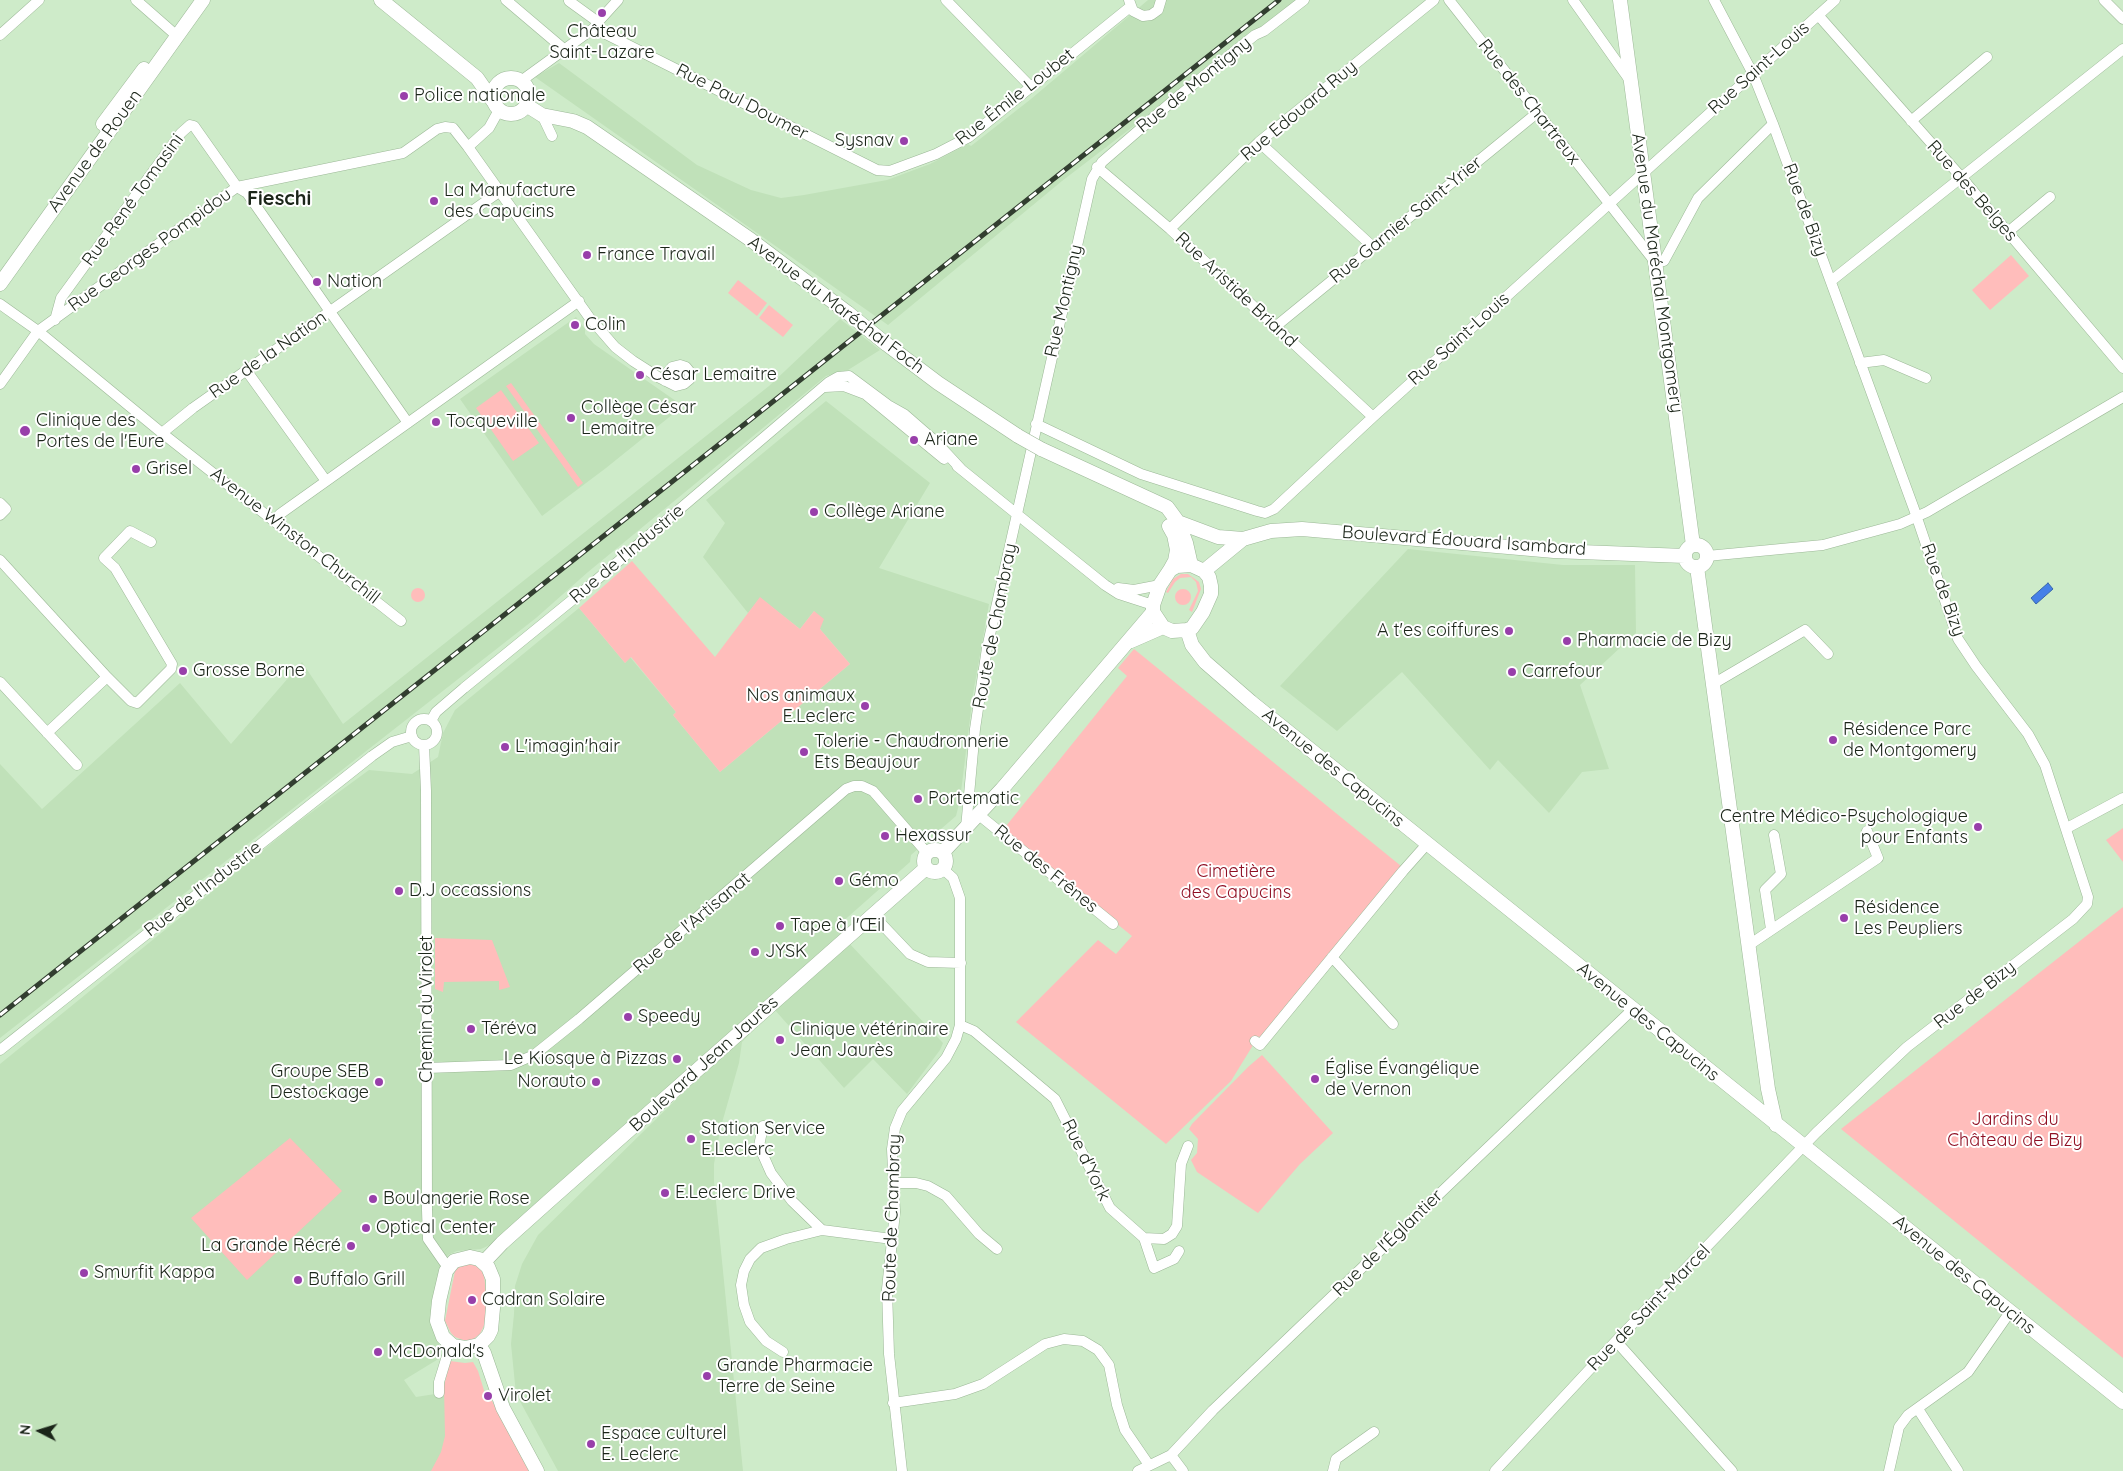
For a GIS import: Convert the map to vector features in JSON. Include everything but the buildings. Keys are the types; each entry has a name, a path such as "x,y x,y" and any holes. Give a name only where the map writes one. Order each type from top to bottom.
{"main road":[{"name":"Avenue de Rouen","path":"0,268 64,186 203,0"},
{"path":"381,0 477,78 496,105 505,113 516,113 526,105 529,94 522,81 511,77 500,81 477,78"},
{"name":"Avenue du Maréchal Montgomery","path":"1620,0 1656,263 1689,550"},
{"path":"496,105 493,89 500,81"},
{"name":"Avenue du Maréchal Foch","path":"526,105 542,115 586,127 751,240 938,383 1018,436 1167,507 1178,522 1186,543 1191,565"},
{"name":"Avenue de Rouen","path":"0,284 64,186"},
{"path":"943,852 966,830 1130,641 1153,608 1160,585 1175,561 1177,550 1174,535 1151,498"},
{"name":"Boulevard Édouard Isambard","path":"1178,522 1218,537 1243,539 1271,531 1302,529 1554,551 1689,550"},
{"name":"Boulevard Édouard Isambard","path":"1204,571 1243,539"},
{"path":"1703,547 1707,556 1705,562 1697,567 1688,564 1689,550 1703,547"},
{"path":"1153,608 1163,627 1172,631 1192,628 1203,612 1210,594 1209,577 1204,571 1191,565 1177,566 1170,570"},
{"path":"1697,567 1768,1089 1776,1125"},
{"path":"1130,641 1163,627"},
{"name":"Avenue des Capucins","path":"1186,630 1192,645 1205,662 1753,1107 2123,1402"},
{"path":"936,850 943,852 947,861 944,869 934,872 926,868 924,861 927,853 936,850"},
{"name":"Boulevard Jean Jaurès","path":"484,1262 523,1225 926,868"},
{"path":"1753,1107 1768,1089"},
{"path":"470,1256 484,1262 493,1279 494,1308 491,1330 479,1345 465,1348 453,1346 443,1337 437,1321 443,1283 449,1267 460,1258 470,1256"},
{"path":"479,1345 484,1353 503,1408 537,1471"}],"street":[{"path":"0,35 39,0"},
{"path":"136,0 176,35"},
{"path":"506,0 565,50"},
{"path":"522,81 596,25 618,0"},
{"path":"946,0 1030,86"},
{"path":"1130,4 1136,14 1143,16 1151,15 1158,10 1161,0"},
{"name":"Rue de Montigny","path":"1092,178 1097,168 1182,93 1255,35 1264,31 1304,0"},
{"name":"Rue Edouard Ruy","path":"1170,229 1259,142 1434,0"},
{"name":"Rue des Chartreux","path":"1449,0 1656,263"},
{"path":"1573,0 1631,82"},
{"name":"Rue de Bizy","path":"1714,0 1753,74 1773,124 1916,516 1958,638 1976,666 2028,734 2045,765 2088,897 2084,909 1907,1046 1803,1146"},
{"name":"Rue Saint-Louis","path":"1036,424 1141,474 1265,513 1274,509 1643,172 1835,0"},
{"path":"2104,0 2123,19"},
{"name":"Rue Paul Doumer","path":"569,1 596,25 877,170 890,171"},
{"name":"Rue Émile Loubet","path":"890,171 936,154 969,137 1130,4"},
{"name":"Rue des Belges","path":"1818,15 1962,178 2123,368"},
{"path":"1831,281 2123,49"},
{"path":"1911,121 1987,57"},
{"path":"496,105 489,128 468,147 599,330 615,347 633,361 665,381"},
{"name":"Rue Garnier Saint-Yrier","path":"1275,327 1537,113"},
{"path":"1656,263 1664,261 1698,198 1773,124"},
{"name":"Rue René Tomasini","path":"55,320 61,298 181,133 190,125 196,128 237,187"},
{"name":"Rue Georges Pompidou","path":"38,331 237,187 403,153 437,129 445,127 453,128 468,147"},
{"path":"1259,142 1372,246"},
{"name":"Rue Aristide Briand","path":"1097,168 1170,229 1373,417"},
{"name":"Rue Montigny","path":"1036,424 1092,178"},
{"path":"237,187 246,193 408,423"},
{"name":"Rue de la Nation","path":"162,432 246,370 499,192"},
{"path":"2008,232 2050,197"},
{"path":"275,520 280,514 578,301"},
{"name":"Avenue Winston Churchill","path":"0,304 38,331 162,432 402,621"},
{"path":"0,384 38,331"},
{"path":"1860,363 1884,360 1926,378"},
{"path":"246,370 326,481"},
{"name":"Rue de l'Industrie","path":"431,721 436,712 464,688 580,594 829,382 846,375 858,381 888,405 904,414 935,441 961,469"},
{"path":"825,387 840,386 851,388 864,394 1105,585 1119,594 1153,608"},
{"path":"1707,556 1823,545 1875,532 1916,516 2123,397"},
{"name":"Route de Chambray","path":"966,830 975,729 987,648 1036,424"},
{"path":"0,503 6,509 0,515"},
{"path":"0,560 131,701 138,703 171,669 172,664 116,568 104,558 130,531 151,542"},
{"path":"1105,585 1134,590 1160,585"},
{"path":"1713,684 1805,630 1828,654"},
{"path":"47,733 108,677"},
{"path":"0,682 77,765"},
{"path":"422,719 431,721 436,727 437,736 432,743 424,745 416,743 411,731 415,723 422,719"},
{"name":"Rue de l'Industrie","path":"0,1050 372,756 392,742 412,736"},
{"name":"Chemin du Virolet","path":"424,745 426,791 428,1239 449,1267"},
{"name":"Rue de l'Artisanat","path":"427,1068 511,1065 534,1055 846,789 862,786 872,791 927,853"},
{"path":"2067,828 2123,798"},
{"name":"Rue des Frênes","path":"979,815 1113,924"},
{"path":"1749,945 1878,858 1867,831"},
{"path":"1771,929 1765,890 1781,874 1774,836"},
{"path":"1255,1041 1260,1045 1427,844"},
{"name":"Route de Chambray","path":"902,1471 889,1354 887,1289 892,1239 894,1183 892,1149 895,1128 902,1111 946,1058 956,1039 961,1020 960,898 952,878 944,869"},
{"path":"872,914 910,954 928,962 961,963"},
{"path":"1332,957 1393,1024"},
{"name":"Rue de l'Églantier","path":"1138,1471 1170,1454 1213,1410 1633,1009"},
{"name":"Rue d'York","path":"961,1020 1055,1099 1110,1208 1144,1238"},
{"path":"763,1126 759,1146 771,1173 792,1201 822,1230"},
{"path":"1179,1251 1174,1259 1154,1268 1144,1238 1164,1239 1172,1234 1177,1226 1181,1164 1188,1146"},
{"name":"Rue de Saint-Marcel","path":"1495,1471 1616,1341 1803,1146"},
{"path":"894,1183 916,1183 928,1186 946,1196 979,1234 997,1249"},
{"path":"783,1352 766,1341 750,1322 744,1306 741,1285 744,1271 750,1259 761,1248 786,1239 822,1230 892,1239"},
{"path":"1889,1471 1898,1427 1908,1415 1968,1372 2010,1312"},
{"path":"893,1403 956,1394 984,1384 1045,1344 1064,1339 1084,1341 1098,1350 1109,1365 1117,1405 1125,1430 1149,1465"},
{"path":"1616,1341 1732,1471"},
{"path":"439,1394 439,1382 447,1356 453,1346"},
{"path":"1918,1409 1958,1471"},
{"path":"1333,1471 1336,1459 1374,1432"},
{"path":"1170,1454 1183,1471"}],"shaded area":[{"path":"1148,0 1298,0 1062,181 888,325 535,77 559,63 697,165 751,190 781,198 887,180 930,164 968,144 971,146 1031,99"},
{"name":"Collège César Lemaitre","path":"576,317 585,329 585,334 594,344 683,406 606,468 542,516 460,399"},
{"path":"840,319 880,350 848,370 826,376 588,572 536,618 0,1038 0,764 42,809 180,683 231,744 302,662 343,724 769,386"},
{"path":"826,401 930,483 879,568 989,604 973,694 960,800 956,816 911,855 910,862 840,924 848,942 943,1043 940,1050 907,1094 873,1059 844,1088 774,1009 742,1042 739,1063 720,1130 714,1164 714,1181 743,1471 558,1471 516,1394 511,1344 515,1286 522,1264 538,1235 703,1073 492,1244 481,1249 457,1251 448,1255 441,1269 430,1320 439,1344 440,1358 404,1380 416,1397 460,1390 521,1471 0,1471 0,1064 294,825 369,770 412,774 438,757 443,733 455,710 579,608 625,663 630,657 676,712 673,715 720,772 850,664 820,629 814,611 800,629 760,598 748,613 703,557 725,523 706,500"},
{"path":"1408,549 1563,565 1635,565 1636,633 1580,685 1609,769 1582,772 1549,813 1498,760 1490,770 1402,672 1337,731 1280,686"}],"green space":[{"path":"2011,255 2029,276 1990,310 1972,290"},
{"path":"738,280 767,303 757,316 728,293"},
{"path":"769,305 793,325 783,337 759,318"},
{"path":"511,383 583,483 578,487 506,386"},
{"path":"501,390 539,443 513,461 476,408"},
{"path":"632,561 715,657 760,597 800,629 814,611 824,619 820,629 850,664 720,772 673,715 676,712 631,657 625,663 579,608"},
{"path":"1181,574 1188,574 1199,582 1201,589 1192,612 1189,610 1198,591 1196,582 1191,577 1180,578 1168,593 1166,592 1173,579"},
{"path":"415,588 421,588 425,595 421,602 415,602 411,598 411,592"},
{"path":"1180,589 1186,589 1191,594 1189,603 1180,605 1175,600 1175,594"},
{"name":"Cimetière des Capucins","path":"1134,649 1401,866 1263,1036 1258,1037 1231,1081 1166,1144 1016,1022 1098,940 1116,954 1132,936 1002,831 1127,676 1118,668"},
{"path":"2123,828 2123,862 2106,840"},
{"name":"Jardins du Château de Bizy","path":"2123,907 2123,1358 1841,1129"},
{"path":"435,938 492,940 510,987 499,990 499,981 444,982 443,992 435,989"},
{"path":"1262,1055 1333,1133 1300,1164 1258,1213 1197,1172 1191,1160 1197,1153 1198,1139 1189,1129 1248,1067"},
{"path":"290,1138 342,1191 247,1280 191,1218"},
{"path":"469,1263 480,1268 484,1275 487,1303 486,1321 480,1334 472,1340 463,1340 451,1333 445,1321 455,1271 461,1265"},
{"path":"450,1361 473,1362 478,1371 487,1400 491,1399 529,1471 431,1471 441,1452 445,1436 444,1386"}],"water":[{"path":"2048,583 2053,589 2036,604 2031,598"}],"railway":[{"path":"0,1015 1279,0"}],"place":[{"name":"Château Saint-Lazare","path":"602,13"},
{"name":"Police nationale","path":"404,96"},
{"name":"Sysnav","path":"904,141"},
{"name":"La Manufacture des Capucins","path":"434,201"},
{"name":"France Travail","path":"587,255"},
{"name":"Nation","path":"317,282"},
{"name":"Colin","path":"575,325"},
{"name":"César Lemaitre","path":"640,375"},
{"name":"Collège César Lemaitre","path":"571,418"},
{"name":"Tocqueville","path":"436,422"},
{"name":"Clinique des Portes de l'Eure","path":"25,431"},
{"name":"Ariane","path":"914,440"},
{"name":"Grisel","path":"136,469"},
{"name":"Collège Ariane","path":"814,512"},
{"name":"A t'es coiffures","path":"1509,631"},
{"name":"Pharmacie de Bizy","path":"1567,641"},
{"name":"Grosse Borne","path":"183,671"},
{"name":"Carrefour","path":"1512,672"},
{"name":"Nos animaux E.Leclerc","path":"865,706"},
{"name":"Résidence Parc de Montgomery","path":"1833,740"},
{"name":"L'imagin'hair","path":"505,747"},
{"name":"Tolerie - Chaudronnerie Ets Beaujour","path":"804,752"},
{"name":"Portematic","path":"918,799"},
{"name":"Centre Médico-Psychologique pour Enfants","path":"1978,827"},
{"name":"Hexassur","path":"885,836"},
{"name":"Gémo","path":"839,881"},
{"name":"D.J occassions","path":"399,891"},
{"name":"Résidence Les Peupliers","path":"1844,918"},
{"name":"Tape à l'Œil","path":"780,926"},
{"name":"JYSK","path":"755,952"},
{"name":"Speedy","path":"628,1017"},
{"name":"Téréva","path":"471,1029"},
{"name":"Clinique vétérinaire Jean Jaurès","path":"780,1040"},
{"name":"Le Kiosque à Pizzas","path":"677,1059"},
{"name":"Église Évangélique de Vernon","path":"1315,1079"},
{"name":"Groupe SEB Destockage","path":"379,1082"},
{"name":"Norauto","path":"596,1082"},
{"name":"Station Service E.Leclerc","path":"691,1139"},
{"name":"E.Leclerc Drive","path":"665,1193"},
{"name":"Boulangerie Rose","path":"373,1199"},
{"name":"Optical Center","path":"366,1228"},
{"name":"La Grande Récré","path":"351,1246"},
{"name":"Smurfit Kappa","path":"84,1273"},
{"name":"Buffalo Grill","path":"298,1280"},
{"name":"Cadran Solaire","path":"472,1300"},
{"name":"McDonald's","path":"378,1352"},
{"name":"Grande Pharmacie Terre de Seine","path":"707,1376"},
{"name":"Virolet","path":"488,1396"},
{"name":"Espace culturel E. Leclerc","path":"591,1444"}],"district":[{"name":"Fieschi","path":"279,199"}]}
